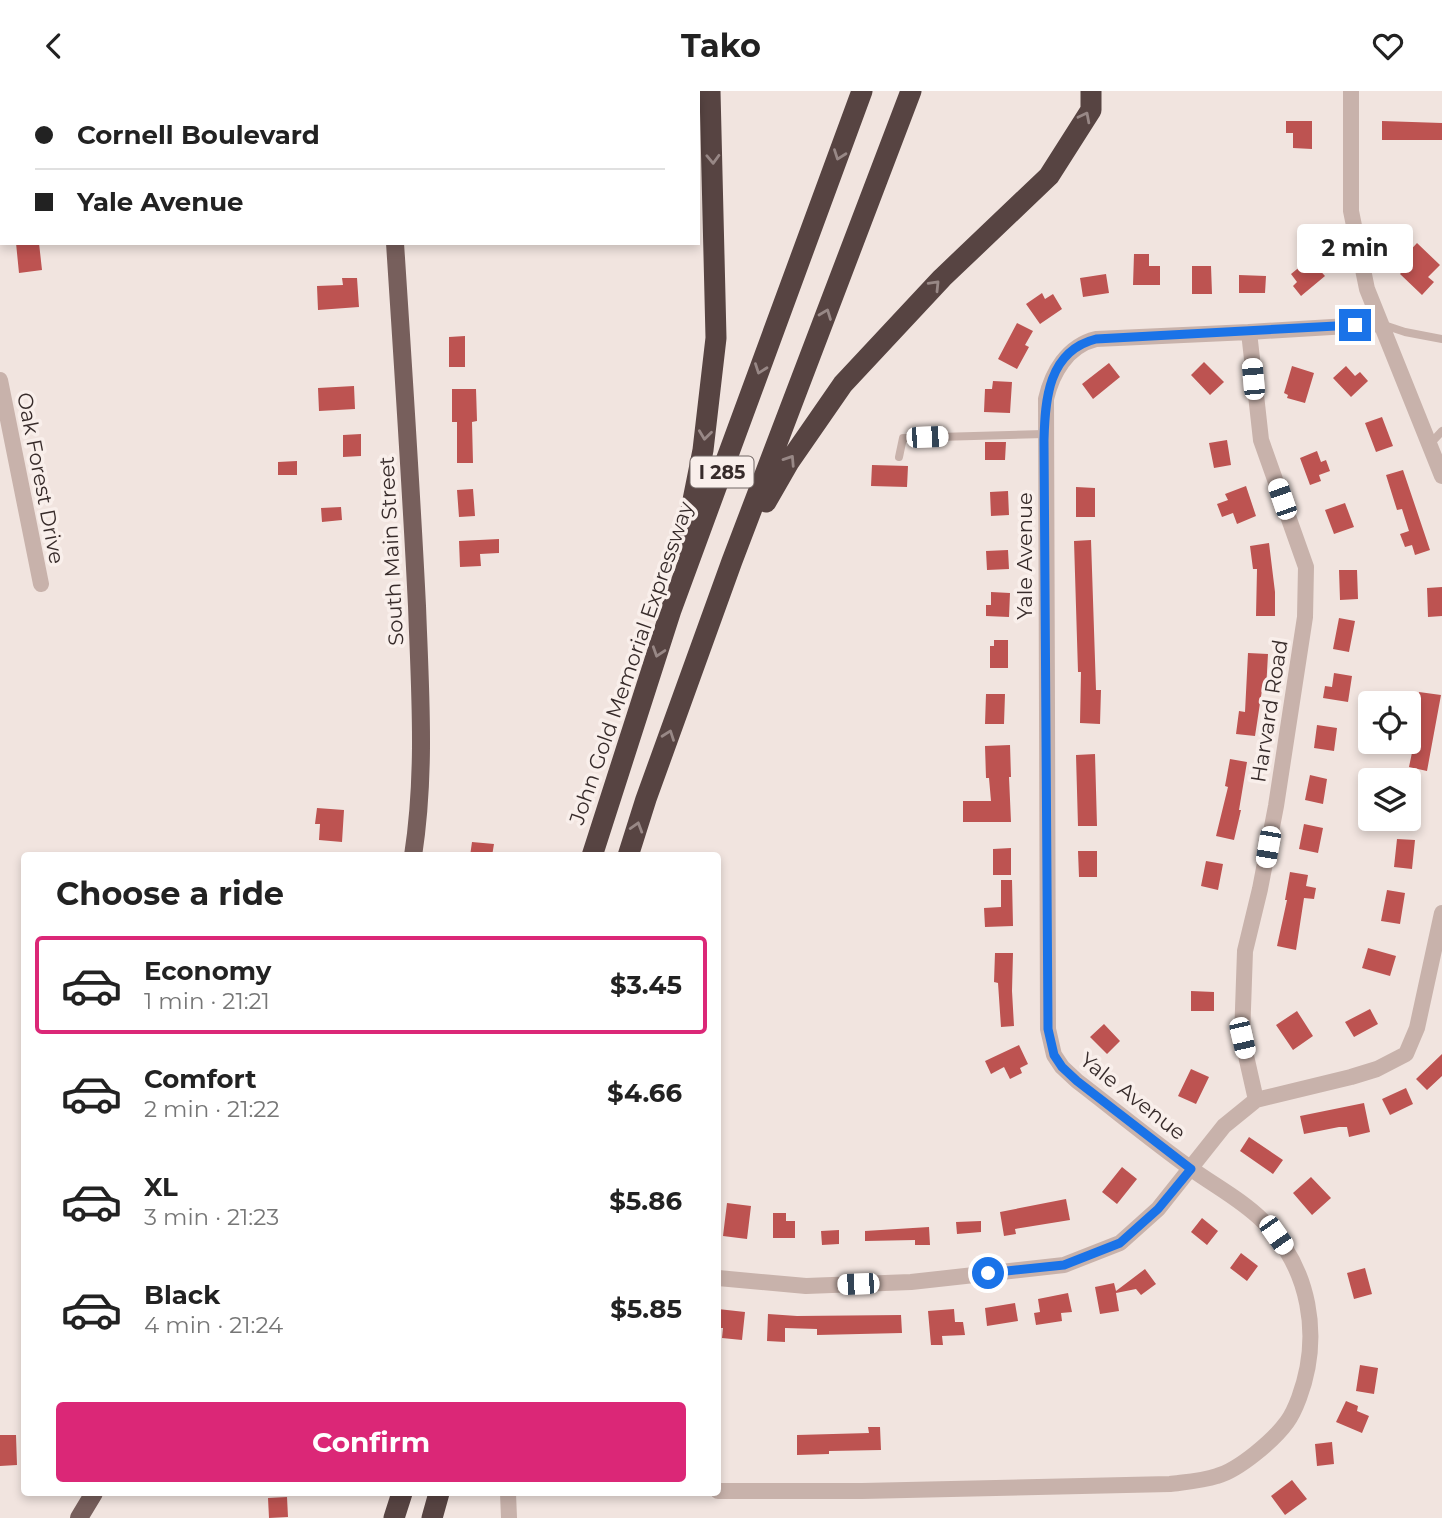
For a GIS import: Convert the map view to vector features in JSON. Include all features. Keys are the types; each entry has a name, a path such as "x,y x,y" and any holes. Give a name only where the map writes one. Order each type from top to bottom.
{"highway":[{"path":"671,610 703,450 716,338 710,91"},
{"name":"John Gold Memorial Expressway","path":"593,852 671,610 862,91"},
{"name":"I 285","path":"629,852 732,561 911,91"},
{"path":"732,561 789,461 843,384 942,278 1049,176 1091,110 1091,91"},
{"path":"394,1518 401,1496"},
{"path":"432,1518 438,1496"}],"main road":[{"name":"South Main Street","path":"395,245 414,549 422,739 419,815 414,852"},
{"path":"79,1518 92,1496"}],"street":[{"path":"1351,91 1351,211 1367,289 1442,476"},
{"name":"Yale Avenue","path":"721,1491 875,1491 1170,1484 1217,1476 1241,1464 1273,1437 1294,1411 1301,1391 1311,1337 1307,1296 1301,1277 1276,1235 1236,1199 1191,1169 1077,1081 1062,1067 1050,1042 1046,933 1046,399 1058,367 1077,347 1089,341 1381,324"},
{"name":"Harvard Road","path":"1249,333 1261,440 1306,567 1305,617 1276,806 1245,951 1242,1038 1256,1100"},
{"name":"Oak Forest Drive","path":"0,380 41,584"},
{"path":"721,1278 806,1286 911,1282 1064,1265 1120,1243 1158,1209 1224,1126 1256,1100 1351,1077 1377,1069 1406,1054 1418,1028 1442,913"},
{"path":"508,1496 509,1518"}],"lane":[{"path":"1381,324 1442,339"},
{"path":"1429,444 1442,431"},
{"path":"899,457 903,438 1044,434"}],"building":[{"path":"1286,121 1312,121 1312,149 1293,148 1293,133 1286,133"},
{"path":"1382,121 1442,123 1442,140 1382,140"},
{"path":"1417,243 1440,265 1428,277 1434,282 1422,295 1400,274 1411,262 1405,256"},
{"path":"16,245 39,245 42,270 19,273"},
{"path":"1134,254 1149,254 1149,266 1160,266 1160,285 1133,285"},
{"path":"1313,263 1325,276 1301,296 1293,286 1297,282 1291,274 1302,265 1306,269"},
{"path":"1192,266 1211,266 1212,294 1192,294"},
{"path":"1106,274 1109,293 1083,297 1080,278"},
{"path":"1239,275 1266,276 1265,293 1239,293"},
{"path":"342,278 357,278 359,307 318,310 317,286 343,285"},
{"path":"1042,293 1045,299 1053,294 1062,309 1040,324 1026,304"},
{"path":"1017,323 1033,331 1025,345 1029,347 1017,369 998,359"},
{"path":"465,336 465,367 449,367 449,337"},
{"path":"1204,362 1224,382 1210,395 1191,375"},
{"path":"1109,363 1120,377 1093,399 1082,384"},
{"path":"1292,366 1314,373 1305,403 1287,398 1288,395 1284,393"},
{"path":"1346,366 1355,376 1360,372 1368,381 1351,397 1333,378"},
{"path":"993,381 1012,382 1010,413 984,412 985,389 992,389"},
{"path":"354,386 355,409 319,411 318,388"},
{"path":"452,389 476,389 477,421 472,422 473,463 457,463 457,422 452,422"},
{"path":"1382,417 1393,446 1376,452 1365,423"},
{"path":"361,434 361,456 343,457 343,435"},
{"path":"1227,440 1231,465 1214,468 1209,443"},
{"path":"985,442 1006,442 1005,460 985,460"},
{"path":"1317,451 1321,462 1326,460 1330,471 1319,475 1321,481 1310,485 1300,458"},
{"path":"297,461 297,475 278,475 278,462"},
{"path":"872,465 908,466 907,487 871,486"},
{"path":"1403,470 1430,550 1415,555 1412,545 1405,547 1400,534 1409,531 1402,509 1397,510 1386,475"},
{"path":"1246,486 1256,516 1237,524 1233,513 1222,517 1217,504 1228,500 1225,494"},
{"path":"1076,487 1095,488 1095,517 1076,517"},
{"path":"473,489 475,516 459,517 457,490"},
{"path":"1008,491 1009,515 991,516 990,492"},
{"path":"1345,503 1354,527 1334,534 1325,510"},
{"path":"341,507 342,520 322,522 321,508"},
{"path":"499,539 499,553 480,554 481,566 460,567 459,541"},
{"path":"1091,540 1096,690 1101,690 1100,724 1080,723 1081,672 1078,672 1074,541"},
{"path":"1269,543 1275,616 1256,616 1257,569 1253,569 1250,546"},
{"path":"1008,550 1009,569 987,570 986,551"},
{"path":"1339,570 1357,570 1358,599 1340,600"},
{"path":"1442,587 1442,616 1428,617 1427,588"},
{"path":"991,592 1010,593 1009,617 986,616 986,605 991,605"},
{"path":"1339,618 1355,621 1349,652 1333,649"},
{"path":"994,640 1008,640 1008,668 990,668 990,646 994,646"},
{"path":"1248,653 1268,654 1266,690 1262,690 1255,736 1236,734 1239,711 1245,712"},
{"path":"1334,673 1352,676 1348,702 1323,698 1325,686 1332,687"},
{"path":"1421,692 1441,695 1427,771 1409,767 1412,754 1421,754"},
{"path":"986,694 1005,694 1004,724 985,724"},
{"path":"1317,725 1337,728 1334,751 1314,748"},
{"path":"1010,745 1011,822 963,822 963,801 991,801 989,778 986,778 985,746"},
{"path":"1095,754 1097,826 1078,826 1076,755"},
{"path":"1230,759 1247,762 1234,840 1216,836 1228,787 1225,786"},
{"path":"1310,775 1327,779 1323,804 1305,800"},
{"path":"317,808 344,810 342,842 319,840 320,824 315,824"},
{"path":"1304,824 1323,828 1318,853 1299,849"},
{"path":"1397,839 1415,840 1412,869 1394,867"},
{"path":"472,842 494,844 493,852 471,852"},
{"path":"1011,848 1011,875 993,875 993,849"},
{"path":"1078,851 1097,851 1097,877 1079,877"},
{"path":"1206,861 1223,864 1218,890 1201,886"},
{"path":"1290,872 1308,875 1306,886 1316,888 1314,899 1304,898 1296,950 1277,946"},
{"path":"1001,880 1012,880 1013,926 985,927 984,908 1001,907"},
{"path":"1387,890 1405,893 1400,924 1381,921"},
{"path":"1368,948 1396,956 1390,976 1362,968"},
{"path":"995,953 1013,953 1014,1026 1001,1027 998,983 994,982"},
{"path":"1191,991 1214,992 1214,1011 1191,1011"},
{"path":"1370,1009 1378,1024 1354,1037 1345,1022"},
{"path":"1297,1011 1313,1036 1293,1050 1276,1025"},
{"path":"1104,1024 1120,1041 1107,1054 1090,1037"},
{"path":"1019,1045 1028,1064 1020,1068 1022,1073 1010,1079 1004,1067 991,1074 985,1061"},
{"path":"1442,1054 1442,1076 1427,1090 1416,1079"},
{"path":"1191,1069 1209,1077 1196,1104 1178,1096"},
{"path":"1406,1088 1413,1104 1390,1115 1382,1099"},
{"path":"1364,1103 1370,1132 1349,1137 1347,1127 1339,1127 1304,1134 1300,1116"},
{"path":"1249,1137 1283,1160 1273,1174 1240,1151"},
{"path":"1122,1167 1137,1179 1117,1204 1102,1192"},
{"path":"1311,1177 1331,1198 1312,1215 1293,1193"},
{"path":"1066,1199 1070,1220 1015,1229 1016,1234 1004,1236 1000,1212"},
{"path":"727,1203 751,1206 747,1239 723,1236"},
{"path":"773,1213 786,1213 786,1221 795,1221 795,1238 773,1238"},
{"path":"1202,1218 1218,1231 1207,1245 1191,1232"},
{"path":"981,1221 981,1232 957,1234 956,1222"},
{"path":"929,1227 930,1245 915,1245 915,1240 865,1241 865,1231"},
{"path":"839,1230 839,1244 822,1245 821,1231"},
{"path":"1241,1253 1258,1266 1247,1281 1230,1268"},
{"path":"1365,1268 1372,1294 1354,1299 1347,1273"},
{"path":"1145,1269 1156,1284 1141,1295 1136,1289 1116,1293 1119,1311 1100,1314 1095,1287 1114,1283 1116,1291"},
{"path":"1068,1293 1072,1312 1061,1313 1062,1321 1036,1325 1034,1313 1040,1312 1038,1299"},
{"path":"1015,1303 1018,1321 987,1326 985,1308"},
{"path":"721,1309 745,1312 742,1340 722,1338"},
{"path":"954,1309 955,1322 963,1322 965,1335 942,1336 943,1345 931,1345 928,1311"},
{"path":"768,1314 901,1315 902,1333 817,1335 817,1329 785,1328 785,1342 767,1341"},
{"path":"1360,1365 1378,1368 1374,1394 1356,1391"},
{"path":"1346,1401 1358,1406 1357,1411 1369,1416 1362,1433 1336,1422"},
{"path":"868,1427 880,1427 881,1450 797,1455 797,1435 869,1433"},
{"path":"0,1435 16,1435 17,1465 0,1466"},
{"path":"1332,1442 1334,1464 1317,1466 1315,1444"},
{"path":"1292,1480 1307,1499 1285,1515 1271,1496"},
{"path":"287,1497 288,1517 269,1518 268,1498"}],"route":[{"path":"988,1273 1064,1265 1120,1243 1158,1209 1191,1169 1077,1081 1062,1067 1050,1042 1044,440 1049,386 1066,356 1077,347 1096,339 1249,333 1355,325"}]}
